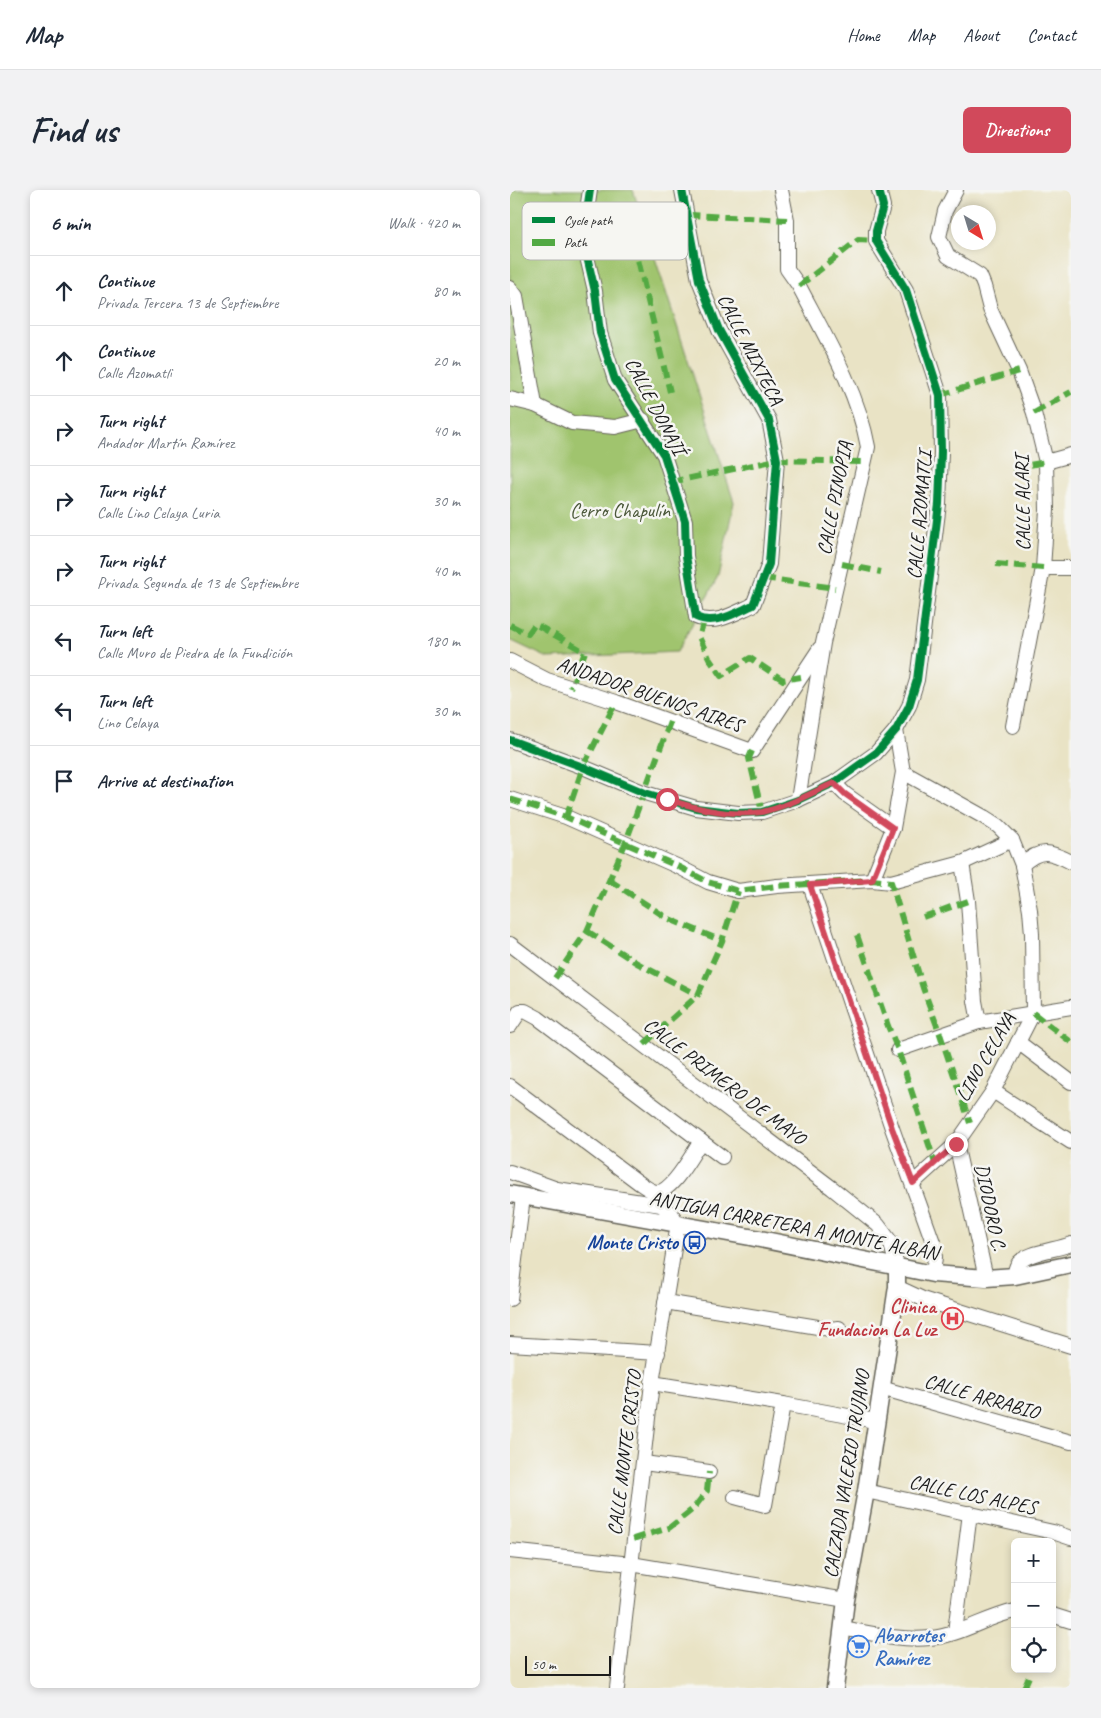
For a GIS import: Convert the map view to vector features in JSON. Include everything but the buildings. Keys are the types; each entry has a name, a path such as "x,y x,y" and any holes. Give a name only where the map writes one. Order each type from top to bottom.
{"street":[{"name":"CALLE PINOPIA","path":"781,190 787,220 787,268 799,286 856,401 866,432 868,447 823,643 798,800"},
{"name":"CALLE AZOMATLI","path":"510,740 583,767 645,793 696,808 738,813 762,812 798,800 834,783 876,753 896,730 910,706 917,680 939,504 941,452 940,395 906,290 876,241 876,231 883,206 879,190"},
{"name":"CALLE ALARI","path":"956,190 945,211 939,237 948,256 980,276 990,310 1019,372 1034,413 1046,462 1043,568 1013,726"},
{"name":"CALLE MIXTECA","path":"688,222 699,280 719,330 769,420 777,460 769,564 753,605 718,620"},
{"name":"CALLE DONAJÍ","path":"588,260 600,333 616,380 664,455 684,521 686,556 696,617 704,621 718,620"},
{"path":"510,288 516,296 535,405"},
{"path":"510,399 535,405 572,423 614,427 642,420"},
{"path":"1046,462 1071,455"},
{"path":"1043,568 1071,568"},
{"name":"ANDADOR BUENOS AIRES","path":"510,661 547,680 616,702 752,751 823,643"},
{"path":"801,677 816,683"},
{"path":"872,880 893,828 903,772 896,730"},
{"path":"510,799 566,817 679,867 708,882 738,891 777,886 872,880 891,882 962,863 1012,840 998,826 984,817 903,772"},
{"path":"834,783 845,794 893,828"},
{"name":"LINO CELAYA","path":"913,1183 956,1144 992,1091 1033,1013 1030,910 1022,865 1012,840"},
{"path":"1022,865 1033,855 1041,852 1052,854 1071,862"},
{"path":"962,863 968,901 975,1001 979,1022"},
{"path":"810,885 882,1100 933,1242 935,1257 933,1274"},
{"name":"CALLE PRIMERO DE MAYO","path":"510,944 878,1225 890,1241 897,1266"},
{"path":"898,1050 979,1022 1071,1007"},
{"path":"510,1026 520,1012 525,1010 538,1018 722,1157"},
{"path":"1018,1042 1071,1082"},
{"path":"510,1086 633,1178 656,1192 663,1191 671,1184 700,1141"},
{"path":"992,1091 1071,1142"},
{"name":"DIODORO C.","path":"956,1144 986,1278"},
{"path":"510,1172 557,1189 661,1205 671,1213 678,1224"},
{"path":"510,1299 516,1195"},
{"name":"ANTIGUA CARRETERA A MONTE ALBÁN","path":"516,1195 678,1224 933,1274 986,1278 1014,1276 1071,1264"},
{"name":"CALLE MONTE CRISTO","path":"617,1688 652,1383 678,1224"},
{"path":"1014,1276 1016,1266 1022,1260 1071,1244"},
{"name":"CALZADA VALERIO TRUJANO","path":"835,1688 846,1600 866,1491 875,1421 898,1286 897,1266"},
{"path":"898,1286 925,1300 1071,1346"},
{"path":"665,1302 834,1329"},
{"path":"510,1344 658,1353"},
{"path":"652,1383 875,1421"},
{"name":"CALLE ARRABIO","path":"881,1388 1071,1442"},
{"path":"736,1497 765,1505 783,1404"},
{"path":"644,1463 709,1472"},
{"name":"CALLE LOS ALPES","path":"866,1491 970,1514 1052,1537 1071,1538"},
{"path":"955,1632 970,1514"},
{"path":"510,1551 631,1564 846,1600"},
{"path":"842,1628 890,1636 931,1638 955,1632 1011,1612"},
{"path":"1056,1616 1071,1621"}],"green space":[{"name":"Cerro Chapulín","path":"510,190 633,190 637,202 522,202 522,260 656,260 734,502 718,577 677,652 548,658 510,640"}],"marked path":[{"path":"688,217 691,215 787,220"},
{"path":"799,286 858,240 876,241"},
{"path":"638,260 670,392"},
{"path":"940,395 1019,371"},
{"path":"1034,413 1071,392"},
{"path":"671,482 777,460 863,462"},
{"path":"1013,468 1046,462"},
{"path":"842,564 881,572"},
{"path":"996,564 1043,568"},
{"path":"763,578 835,588"},
{"path":"704,621 699,637 710,660 721,676 750,658 783,680 801,677"},
{"path":"510,625 528,634 535,624 585,652 571,688"},
{"path":"566,817 583,767 616,702"},
{"path":"555,978 587,931 625,844 670,722"},
{"path":"752,751 749,758 762,812"},
{"path":"510,799 566,817 679,867 708,882 738,891 777,886 872,880 891,882 923,988 970,1123"},
{"path":"609,880 667,918 722,941"},
{"path":"644,1044 698,995 722,941 738,891"},
{"path":"923,917 968,901"},
{"path":"587,931 637,963 698,995"},
{"path":"857,935 898,1050 935,1163"},
{"path":"1033,1013 1071,1042"},
{"path":"633,1539 669,1528 693,1509 707,1491 709,1472"},
{"path":"1024,1688 1030,1674"}],"cycle path":[{"path":"588,202 590,190"},
{"path":"682,190 684,202"},
{"path":"510,740 583,767 645,793 696,808 738,813 762,812 798,800 834,783 876,753 896,730 909,706 917,680 939,504 941,452 940,395 906,290 876,241 876,231 883,206 879,190"},
{"path":"588,260 595,291 600,333 615,380 664,455 685,521 686,556 696,617 710,620 732,615 753,605 769,564 777,460 769,420 719,330 699,280 688,222"}],"place":[{"name":"Monte Cristo","path":"694,1242"},
{"name":"Clinica Fundacion La Luz","path":"952,1318"},
{"name":"Abarrotes Ramírez","path":"858,1647"}],"route":[{"path":"667,799 696,808 738,813 762,812 798,800 834,783 845,794 893,828 872,880 810,885 892,1128 913,1183 956,1144"}]}
